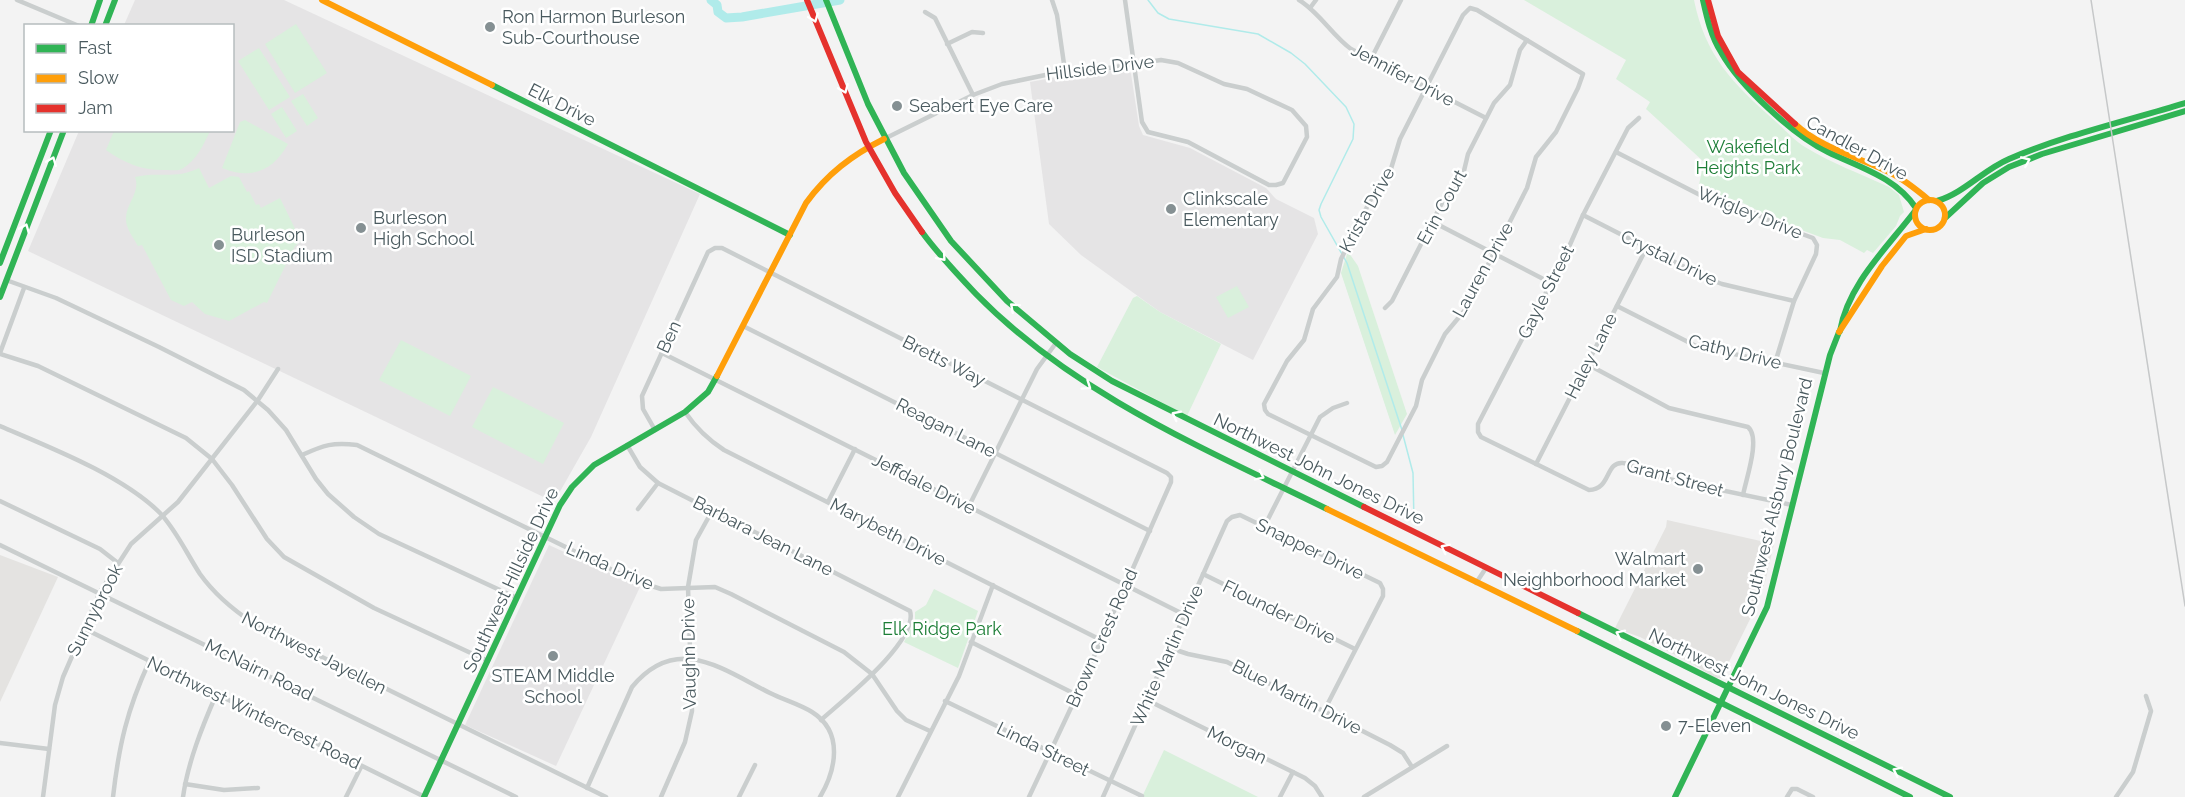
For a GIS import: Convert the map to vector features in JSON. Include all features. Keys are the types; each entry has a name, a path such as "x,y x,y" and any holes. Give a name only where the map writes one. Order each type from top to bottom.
{"main road":[{"path":"92,24 100,0"},
{"path":"106,24 115,0"},
{"name":"Elk Drive","path":"322,0 790,236"},
{"name":"Northwest John Jones Drive","path":"807,0 868,146 899,199 950,267 1003,322 1045,356 1126,410 1910,797"},
{"name":"Northwest John Jones Drive","path":"826,0 884,139 915,191 972,265 1015,308 1056,343 1104,376 1134,393 1946,796"},
{"name":"Candler Drive","path":"1703,0 1706,18 1718,49 1741,82 1804,139 1890,182 1910,196 1916,210"},
{"name":"Candler Drive","path":"1708,0 1718,36 1738,72 1806,134 1889,172 1933,200"},
{"name":"Southwest Alsbury Boulevard","path":"1840,332 1840,319 1849,302 1874,263 1920,203 1950,197 2005,161 2034,149 2185,103"},
{"name":"Southwest Alsbury Boulevard","path":"1675,797 1760,627 1767,607 1824,373 1840,332 1899,243 1911,233 1936,228 1969,193 1991,177 2011,167 2039,155 2185,111"},
{"path":"0,262 50,132"},
{"path":"0,297 63,132"},
{"name":"Southwest Hillside Drive","path":"425,797 560,505 576,482 594,465 685,412 708,392 806,203 820,182 842,162 884,139"},
{"path":"29,187 40,191"},
{"path":"1933,200 1943,206 1944,218"},
{"path":"1916,210 1916,221 1926,229"}],"street":[{"path":"17,0 74,24"},
{"path":"1052,0 1057,15 1065,71"},
{"path":"1125,0 1134,64"},
{"name":"Jennifer Drive","path":"1299,0 1310,8 1344,44 1486,118"},
{"path":"1310,8 1316,0"},
{"path":"1371,59 1401,0"},
{"name":"Krista Drive","path":"1310,435 1268,414 1264,404 1280,373 1304,340 1312,309 1337,277 1347,246 1373,195 1390,172 1395,148 1463,15 1470,8 1477,10 1527,40"},
{"path":"925,12 934,18 973,95"},
{"path":"947,44 972,32 983,33"},
{"name":"Lauren Drive","path":"1310,435 1376,467 1387,462 1416,406 1422,380 1445,334 1465,310 1527,188 1536,157 1556,132 1583,74 1527,40"},
{"name":"Erin Court","path":"1384,308 1392,301 1443,201 1460,181 1468,154 1494,103 1510,85 1520,50 1527,40"},
{"name":"Hillside Drive","path":"884,139 973,95 1002,84 1065,71 1089,71 1134,64 1161,60 1178,63 1224,84 1247,89 1292,110 1308,131 1283,183 1276,186 1269,185 1188,142 1145,130 1134,64"},
{"name":"Gayle Street","path":"1478,432 1478,424 1551,284 1583,215 1628,128 1639,118"},
{"name":"Wrigley Drive","path":"1616,152 1700,195 1752,212 1779,226 1812,238 1817,245 1816,254 1794,301"},
{"name":"Crystal Drive","path":"1583,215 1706,278 1794,301"},
{"path":"1433,222 1551,284"},
{"name":"Bretts Way","path":"715,248 722,248 771,272 1171,477"},
{"name":"Ben","path":"655,430 641,402 642,396 708,252 715,248"},
{"name":"Haley Lane","path":"1536,464 1647,248"},
{"path":"6,280 56,298 244,390 258,400 286,429 328,494 354,517 379,534 517,598"},
{"path":"24,288 0,353 38,366 186,438 212,459 267,539 284,557 355,598 488,661"},
{"path":"1775,363 1794,301"},
{"name":"Cathy Drive","path":"1617,306 1696,345 1824,373"},
{"name":"Reagan Lane","path":"743,326 1150,531"},
{"path":"969,506 1021,400 1045,356 1056,343"},
{"name":"Jeffdale Drive","path":"662,353 1185,615"},
{"path":"1587,364 1669,408 1748,427 1753,431 1754,440 1743,495"},
{"name":"Sunnybrook","path":"43,797 55,705 63,677 100,592 131,544 178,501 258,400 278,369"},
{"path":"1264,527 1320,417 1333,408 1347,403"},
{"name":"Marybeth Drive","path":"685,412 707,439 724,450 1101,640"},
{"name":"Northwest Jayellen","path":"0,426 127,486 143,497 162,515 200,573 218,597 231,609 279,638 606,797"},
{"name":"Grant Street","path":"1478,432 1481,437 1589,490 1596,490 1602,486 1613,465 1619,462 1659,477 1792,505"},
{"name":"Linda Drive","path":"302,454 338,442 357,445 633,580 661,589 715,587 731,594 858,661 872,674 897,711 906,720 930,731"},
{"name":"Barbara Jean Lane","path":"627,445 640,467 658,483 908,609 911,621 896,650 872,674"},
{"path":"828,502 855,449"},
{"name":"Brown Crest Road","path":"1029,797 1172,482 1171,477"},
{"path":"638,509 658,483"},
{"path":"0,501 100,549 118,563"},
{"name":"Vaughn Drive","path":"661,797 685,742 692,711 688,587 696,540 712,511"},
{"name":"Snapper Drive","path":"1233,517 1240,515 1380,583 1383,596 1355,649"},
{"name":"White Marlin Drive","path":"1103,797 1227,522 1233,517"},
{"name":"McNairn Road","path":"0,546 100,592 516,797"},
{"path":"1476,583 1486,568"},
{"name":"Flounder Drive","path":"1203,574 1355,649"},
{"path":"898,797 959,676 993,585"},
{"name":"Northwest Wintercrest Road","path":"83,628 425,797"},
{"path":"972,642 1077,695"},
{"name":"Blue Martin Drive","path":"1170,648 1227,662 1390,745 1403,753 1412,766"},
{"path":"1324,711 1355,649"},
{"path":"587,788 632,687 639,678 658,665 679,659 690,659 703,660 726,669 813,713 821,720 831,736 834,754 833,769 820,797"},
{"path":"113,797 118,749 126,718 149,662"},
{"path":"821,720 872,674"},
{"path":"183,797 198,743 216,695"},
{"path":"2116,797 2133,772 2151,711 2146,696"},
{"name":"Morgan","path":"1147,700 1305,778 1315,786 1322,797"},
{"name":"Linda Street","path":"945,701 1142,796"},
{"path":"0,743 49,749"},
{"path":"1364,797 1447,746"},
{"path":"739,797 755,765"},
{"path":"346,797 361,766"},
{"path":"1280,797 1293,772"},
{"path":"185,784 224,790 258,788"},
{"path":"1787,797 1792,789 1813,797"}],"shaded area":[{"name":"Burleson High School","path":"135,0 284,0 700,194 591,437 554,502 28,251 79,132 234,132 234,24 124,24"},
{"name":"Clinkscale Elementary","path":"1129,70 1131,74 1139,126 1143,135 1190,148 1266,188 1276,199 1314,218 1318,234 1253,360 1160,312 1081,255 1049,224 1030,82"},
{"path":"1667,520 1774,544 1765,582 1754,611 1721,678 1715,678 1640,637 1615,628 1666,527"},
{"name":"STEAM Middle School","path":"549,545 640,587 556,766 465,725"},
{"path":"0,555 58,577 0,702"}],"green space":[{"name":"Wakefield Heights Park","path":"1524,0 1694,0 1705,37 1713,53 1734,81 1759,107 1801,144 1815,153 1889,187 1899,195 1904,212 1896,226 1873,253 1867,250 1864,253 1840,240 1823,238 1780,222 1741,202 1698,189 1704,162 1646,109 1650,102 1616,79 1626,60"},
{"path":"296,24 327,73 295,93 265,44"},
{"path":"259,48 290,97 269,110 238,61"},
{"path":"303,94 318,118 307,126 291,101"},
{"path":"282,107 297,131 286,138 271,114"},
{"path":"245,120 288,144 268,167 252,173 233,172 222,168 240,122"},
{"path":"113,132 210,132 195,157 182,169 143,168 128,163 106,150"},
{"name":"Burleson ISD Stadium","path":"199,168 209,188 231,176 239,177 256,205 259,204 261,208 280,198 301,241 295,246 267,303 264,302 229,321 205,314 192,302 184,306 171,300 142,245 138,246 126,223 126,214 136,188 135,177 182,174"},
{"path":"1349,253 1358,266 1407,414 1395,435 1341,273"},
{"path":"1237,286 1249,307 1228,318 1216,297"},
{"path":"1137,296 1160,312 1221,344 1187,416 1097,367 1133,298"},
{"path":"401,340 471,376 450,416 379,380"},
{"path":"493,387 564,423 543,464 472,427"},
{"name":"Elk Ridge Park","path":"934,589 978,611 958,668 904,642 915,621 915,612 926,605"},
{"path":"1164,750 1258,797 1142,797"}],"waterway":[{"path":"711,0 717,5 718,12 726,18 840,0"},
{"path":"1148,0 1158,13 1169,19 1258,34 1305,64 1346,107 1354,124 1353,139 1319,210 1347,263 1402,430"},
{"path":"1403,435 1413,473 1414,523"}],"railway":[{"path":"2091,0 2185,606"}],"traffic: fast":[{"path":"92,24 100,0"},
{"path":"106,24 115,0"},
{"path":"826,0 868,104 904,173 951,241 1007,301 1070,354 1112,381 1364,507"},
{"path":"1703,0 1712,33 1721,52 1741,80 1768,108 1814,144 1888,181 1908,197 1916,208"},
{"path":"492,85 790,235"},
{"path":"1937,201 1956,193 2009,159 2030,150 2185,103"},
{"path":"1945,218 1983,183 2009,167 2042,154 2185,111"},
{"path":"0,263 50,132"},
{"path":"0,297 63,132"},
{"path":"1840,331 1844,314 1860,282 1915,211"},
{"path":"922,232 976,294 1014,329 1097,390 1187,441 1327,509"},
{"path":"1675,797 1767,607 1830,355 1839,332"},
{"path":"424,797 560,505 572,487 594,465 685,412 708,392 717,376"},
{"path":"1578,613 1950,797"},
{"path":"1577,631 1910,797"}],"traffic: slow":[{"path":"322,0 492,85"},
{"path":"1795,124 1817,140 1896,176 1929,200"},
{"path":"717,376 806,203 841,166 884,139"},
{"path":"1930,200 1941,204 1945,215 1941,226 1930,230 1919,226 1915,215 1919,204 1930,200"},
{"path":"1839,332 1882,266 1906,236 1926,229"},
{"path":"1327,509 1577,631"}],"traffic: jam":[{"path":"807,0 866,142 895,193 922,232"},
{"path":"1708,0 1718,36 1738,72 1795,124"},
{"path":"1364,507 1578,613"}],"place":[{"name":"Ron Harmon Burleson Sub-Courthouse","path":"490,27"},
{"name":"Seabert Eye Care","path":"897,106"},
{"name":"Clinkscale Elementary","path":"1171,209"},
{"name":"Burleson High School","path":"361,228"},
{"name":"Burleson ISD Stadium","path":"219,245"},
{"name":"Walmart Neighborhood Market","path":"1698,569"},
{"name":"STEAM Middle School","path":"553,656"},
{"name":"7-Eleven","path":"1666,726"}]}
